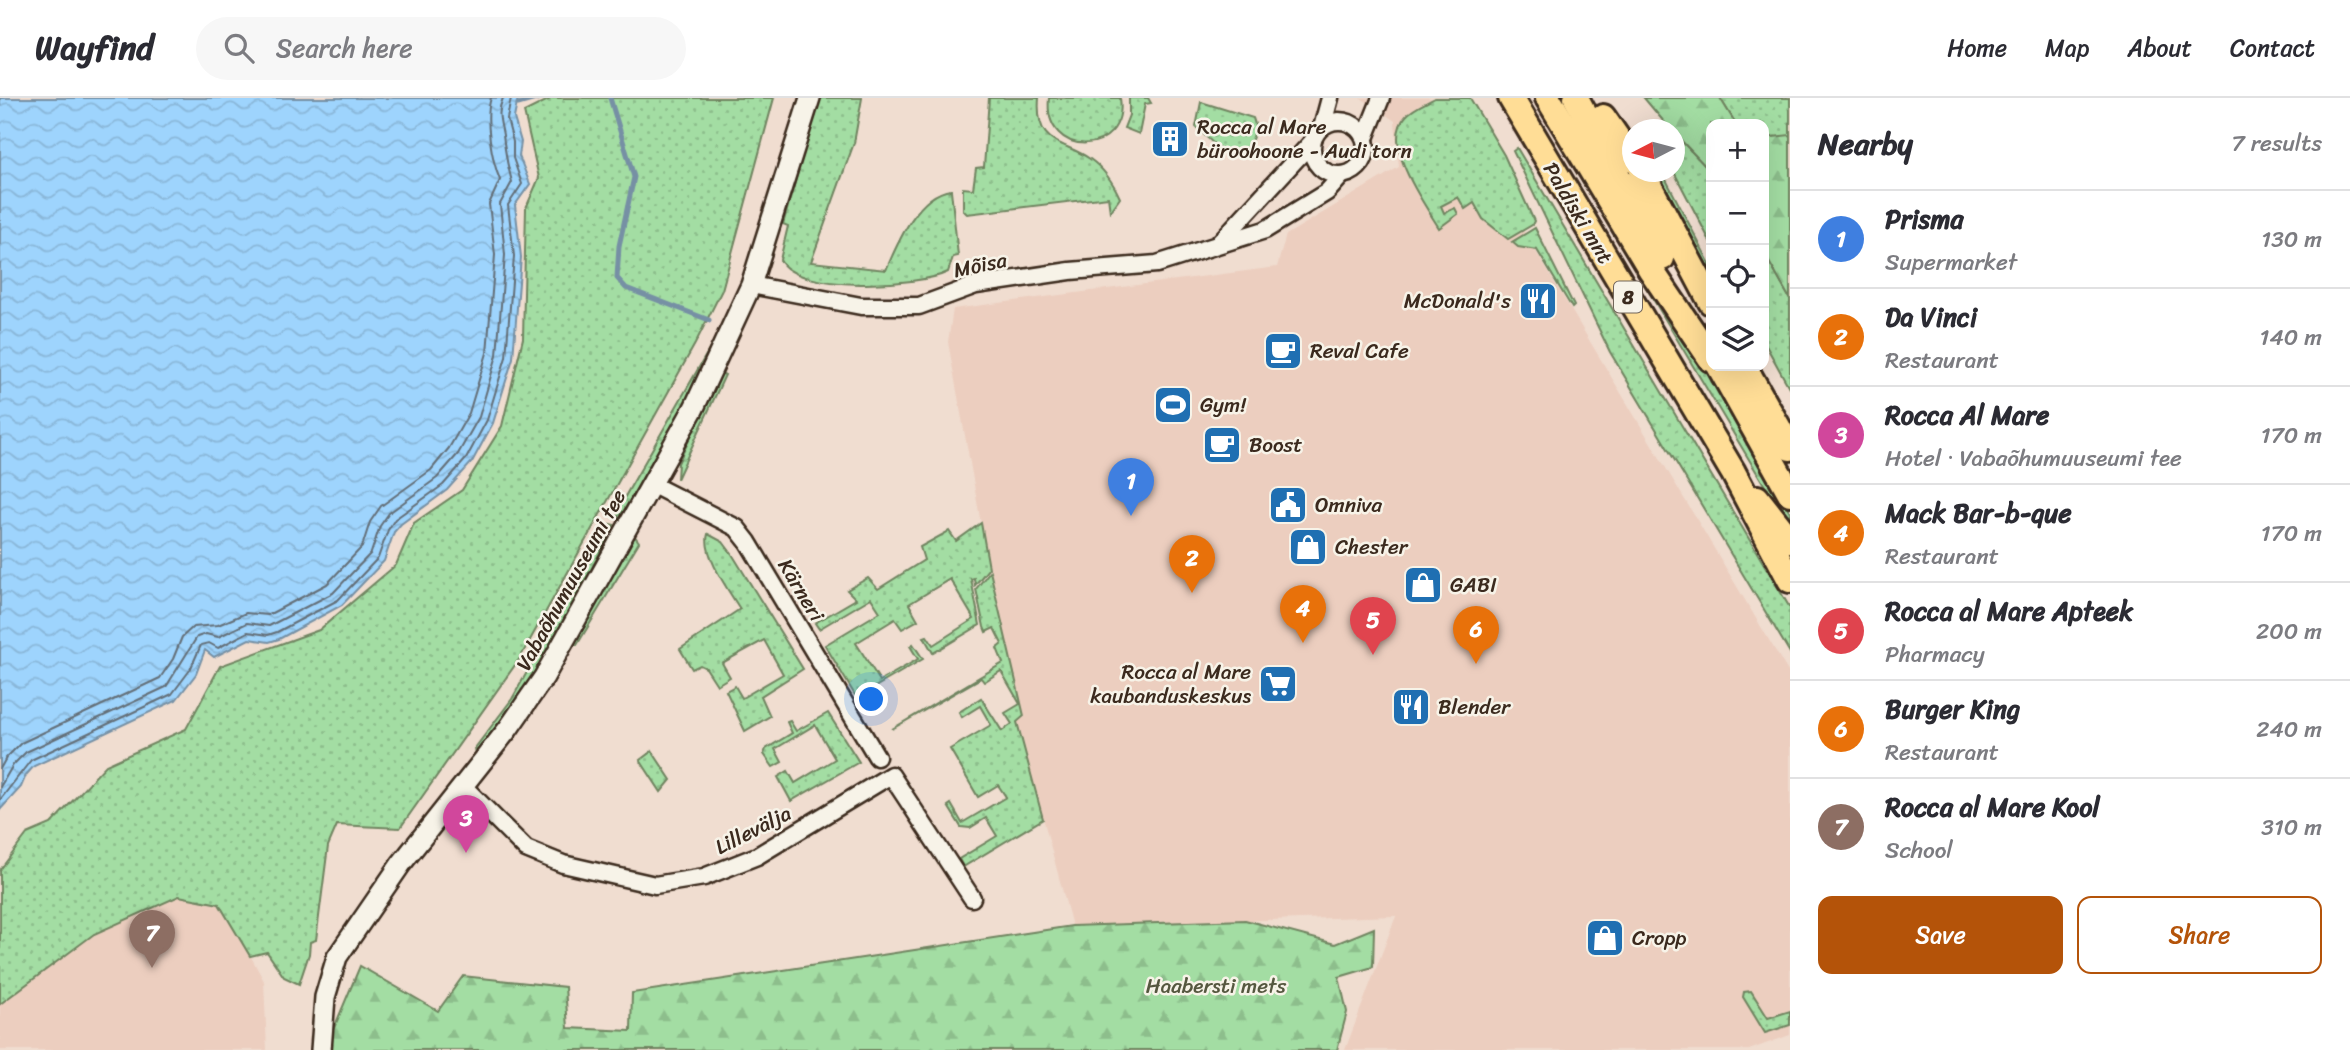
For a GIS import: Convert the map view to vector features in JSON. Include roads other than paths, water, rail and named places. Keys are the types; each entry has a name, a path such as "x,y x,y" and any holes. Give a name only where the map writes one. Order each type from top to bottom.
{"main road":[{"name":"Paldiski mnt","path":"1511,98 1733,472 1790,580"},
{"path":"1548,98 1651,270 1706,352"},
{"name":"8","path":"1576,98 1706,342"},
{"path":"1591,98 1622,143"},
{"path":"1647,182 1706,293"},
{"path":"1747,371 1790,448"},
{"path":"1721,373 1790,493"},
{"name":"Paldiski mnt","path":"1733,472 1790,540"}],"street":[{"name":"Vabaõhumuuseumi tee","path":"320,1050 325,997 337,957 401,864 544,677 694,408 751,285 810,98"},
{"path":"1330,98 1323,124 1312,142 1313,156 1321,169 1342,175 1357,169 1362,162 1365,138 1381,98"},
{"path":"1497,98 1524,122"},
{"path":"1323,124 1342,121 1352,124 1365,138"},
{"name":"Mõisa","path":"1219,244 1312,142"},
{"name":"Mõisa","path":"751,285 861,306 919,306 976,285 1070,271 1157,264 1265,230 1327,192 1342,175"},
{"name":"Kärneri","path":"651,484 737,528 877,757"},
{"name":"Lillevälja","path":"463,786 526,849 563,864 655,885 705,877 757,856 891,775 972,898"}],"water":[{"path":"0,98 518,98 514,118 521,142 519,156 530,184 515,205 521,257 513,358 493,423 472,462 447,490 401,524 394,532 384,561 342,605 279,639 269,642 249,639 214,657 205,650 196,674 176,700 34,766 21,787 0,810"}],"waterway":[{"path":"518,104 539,98"},
{"path":"610,98 634,177 619,246 617,278 626,288 709,320"}],"place":[{"name":"Rocca al Mare büroohoone - Audi torn","path":"1170,139"},
{"name":"McDonald's","path":"1538,301"},
{"name":"Reval Cafe","path":"1283,351"},
{"name":"Gym!","path":"1173,405"},
{"name":"Boost","path":"1222,445"},
{"name":"Omniva","path":"1288,505"},
{"name":"Prisma","path":"1131,516"},
{"name":"Chester","path":"1308,547"},
{"name":"GABI","path":"1423,585"},
{"name":"Da Vinci","path":"1192,593"},
{"name":"Mack Bar-b-que","path":"1303,643"},
{"name":"Rocca al Mare Apteek","path":"1373,655"},
{"name":"Burger King","path":"1476,664"},
{"name":"Rocca al Mare kaubanduskeskus","path":"1278,684"},
{"name":"Blender","path":"1411,707"},
{"name":"Rocca Al Mare","path":"466,853"},
{"name":"Cropp","path":"1605,938"},
{"name":"Rocca al Mare Kool","path":"152,968"}],"park label":[{"name":"Haabersti mets","path":"1216,986"}]}
